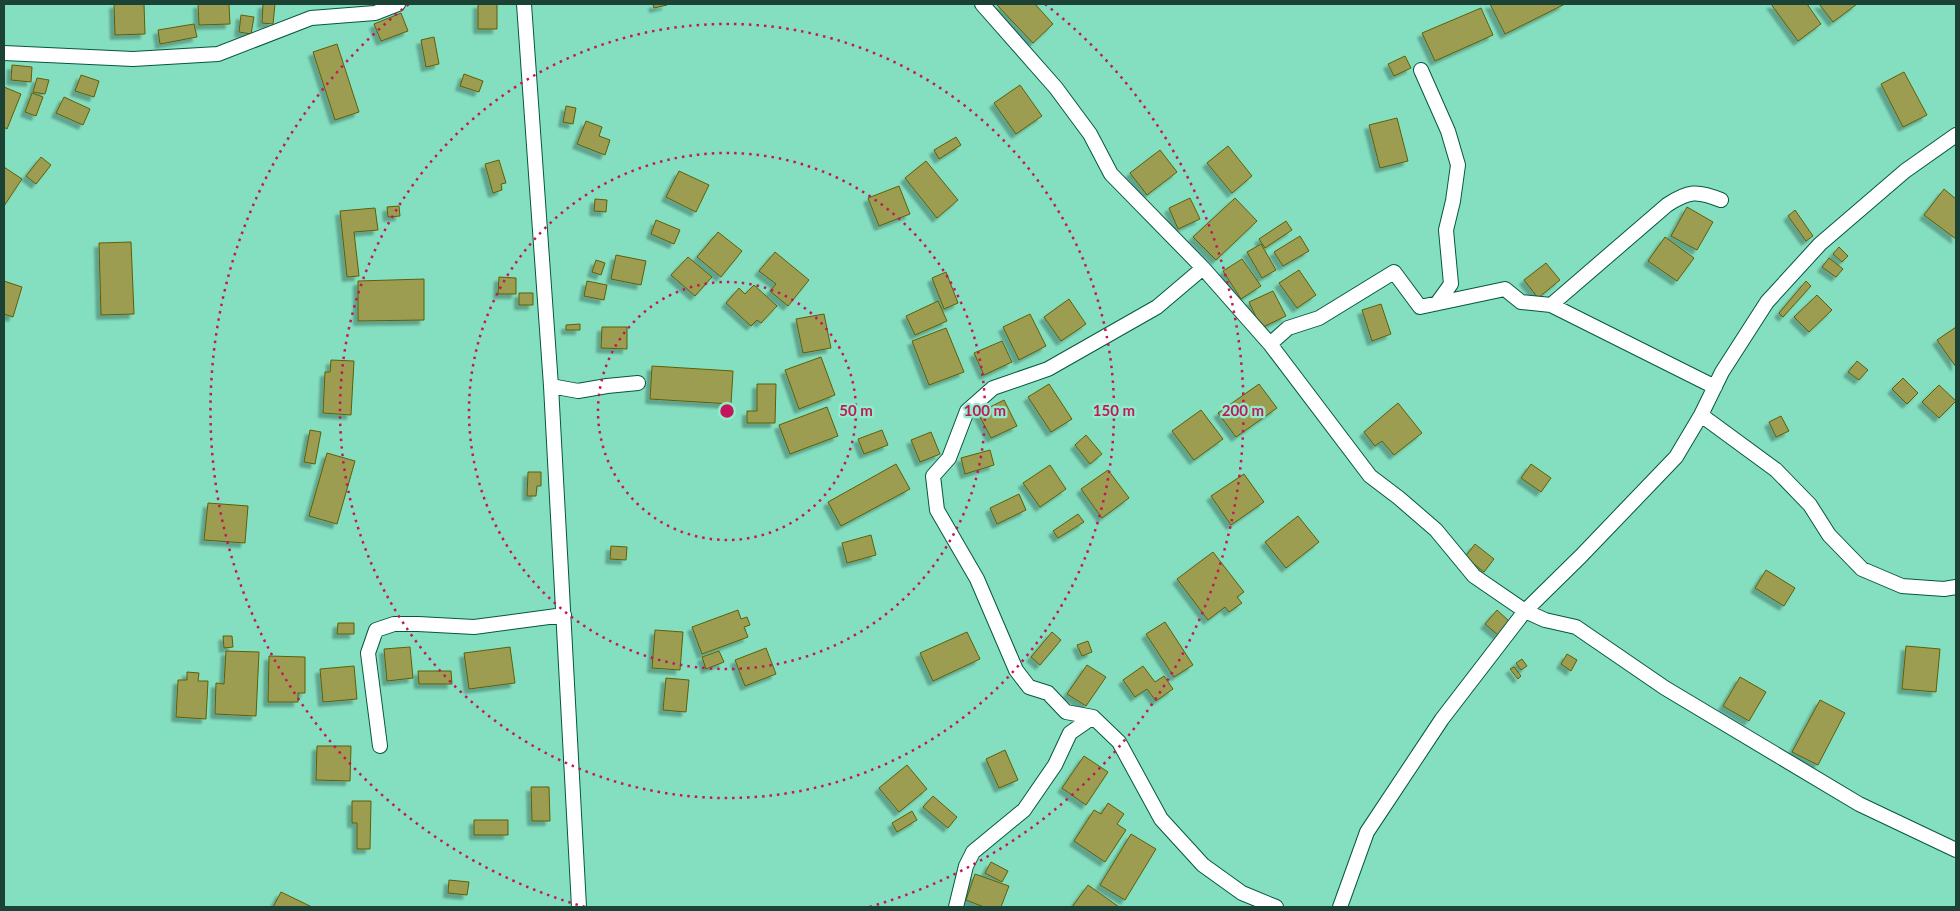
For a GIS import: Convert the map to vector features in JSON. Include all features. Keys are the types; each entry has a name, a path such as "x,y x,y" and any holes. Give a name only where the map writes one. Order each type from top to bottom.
{"street":[{"path":"4,52 133,58 218,54 311,18 375,13 398,4"},
{"path":"524,4 551,386 580,907"},
{"path":"982,4 1056,88 1090,134 1111,174 1203,268 1270,344 1370,476 1400,498 1436,530 1474,576 1525,611 1545,620 1576,627 1665,688 1858,804 1956,850"},
{"path":"1421,70 1448,131 1458,165 1453,201 1446,230 1451,284 1438,302"},
{"path":"1340,907 1367,832 1442,719 1525,611 1676,457 1701,415 1722,372 1768,302 1820,244 1906,171 1956,136"},
{"path":"1551,305 1667,205 1684,194 1705,194 1721,200"},
{"path":"1203,268 1157,307 1048,369 992,388 968,411 949,458 933,476 937,510 977,579 1016,670 1029,687 1048,693 1066,712 1093,717 1119,742 1161,819 1202,865 1242,893 1276,907"},
{"path":"1270,344 1288,328 1319,318 1394,272 1420,306 1505,290 1521,302 1551,305 1714,387"},
{"path":"551,386 578,392 607,386 638,383"},
{"path":"1701,415 1776,470 1810,505 1830,536 1862,569 1902,586 1944,589 1956,587"},
{"path":"380,746 368,653 376,630 394,624 474,627 564,615"},
{"path":"956,907 966,866 973,852 1024,810 1054,765 1070,733 1093,717"}],"building":[{"path":"114,4 144,4 145,34 115,35"},
{"path":"198,4 229,4 230,24 199,25"},
{"path":"263,4 275,4 273,24 262,23"},
{"path":"478,4 497,4 497,29 478,29"},
{"path":"653,4 666,4 667,5 654,8"},
{"path":"996,4 1035,4 1053,24 1033,43"},
{"path":"1490,4 1565,4 1505,34"},
{"path":"1771,4 1807,4 1821,24 1798,41"},
{"path":"1819,4 1857,4 1833,22"},
{"path":"1481,8 1493,35 1435,61 1422,33"},
{"path":"401,13 408,31 381,41 374,24"},
{"path":"241,15 254,17 251,34 239,32"},
{"path":"194,24 197,37 160,44 158,30"},
{"path":"434,37 439,64 426,67 421,40"},
{"path":"337,44 359,112 335,120 313,52"},
{"path":"1405,56 1411,68 1394,76 1388,64"},
{"path":"12,65 32,67 31,82 11,80"},
{"path":"1904,72 1927,115 1903,127 1881,84"},
{"path":"464,74 483,81 479,92 460,86"},
{"path":"81,75 99,81 94,97 75,91"},
{"path":"37,78 49,80 45,94 33,92"},
{"path":"1020,85 1042,116 1016,134 994,103"},
{"path":"4,87 21,94 7,129 4,127"},
{"path":"32,93 43,97 36,116 25,112"},
{"path":"64,97 90,109 83,125 56,113"},
{"path":"566,106 576,108 573,124 563,122"},
{"path":"1397,118 1408,161 1380,168 1369,125"},
{"path":"586,121 602,127 599,136 610,140 605,155 577,144"},
{"path":"956,137 961,145 939,159 934,150"},
{"path":"1228,146 1252,176 1232,193 1207,163"},
{"path":"1160,150 1177,172 1147,195 1130,173"},
{"path":"41,157 51,165 36,184 26,176"},
{"path":"499,160 506,183 501,184 502,190 493,193 485,164"},
{"path":"926,161 958,200 937,218 905,178"},
{"path":"4,167 22,179 4,206"},
{"path":"679,171 709,185 696,212 666,197"},
{"path":"899,186 910,214 879,226 868,198"},
{"path":"1944,189 1956,199 1956,239 1924,215"},
{"path":"1190,198 1200,219 1178,229 1169,208"},
{"path":"1235,198 1257,221 1216,260 1193,237"},
{"path":"595,199 607,200 606,212 594,211"},
{"path":"399,206 400,216 388,217 387,207"},
{"path":"1687,207 1713,222 1697,250 1671,236"},
{"path":"375,208 378,230 354,232 359,276 347,277 340,211"},
{"path":"1795,210 1813,236 1806,241 1788,216"},
{"path":"656,220 680,230 674,244 651,234"},
{"path":"1286,221 1292,230 1265,248 1259,239"},
{"path":"718,232 742,251 721,277 697,257"},
{"path":"1300,236 1309,251 1283,266 1274,252"},
{"path":"1665,237 1694,258 1677,281 1648,261"},
{"path":"131,242 134,314 101,315 99,243"},
{"path":"1261,244 1276,270 1262,278 1247,252"},
{"path":"1839,247 1848,256 1842,262 1833,254"},
{"path":"775,252 809,280 788,306 770,291 776,284 759,271"},
{"path":"616,255 646,261 641,285 611,279"},
{"path":"688,257 712,277 695,296 671,275"},
{"path":"1829,258 1843,269 1836,277 1822,267"},
{"path":"1242,259 1261,286 1241,299 1223,271"},
{"path":"596,260 605,263 601,275 592,272"},
{"path":"1546,263 1560,280 1538,298 1524,280"},
{"path":"1299,270 1316,295 1297,308 1279,283"},
{"path":"946,272 958,303 944,309 932,278"},
{"path":"499,277 516,278 516,294 498,294"},
{"path":"424,279 424,320 358,321 358,281"},
{"path":"4,281 22,287 13,317 4,314"},
{"path":"587,281 607,285 604,300 584,296"},
{"path":"1806,281 1811,286 1783,317 1779,313"},
{"path":"754,285 777,306 761,323 757,320 751,326 726,303 739,288 745,294"},
{"path":"1273,291 1286,316 1261,328 1249,302"},
{"path":"519,293 533,293 533,305 519,305"},
{"path":"1817,295 1832,310 1809,332 1794,317"},
{"path":"1069,299 1086,324 1061,341 1044,317"},
{"path":"938,301 947,321 915,335 906,316"},
{"path":"1381,304 1391,334 1372,341 1362,310"},
{"path":"824,314 831,348 803,353 796,319"},
{"path":"1030,314 1046,346 1019,360 1003,327"},
{"path":"580,324 580,330 566,330 566,325"},
{"path":"602,327 627,327 627,349 601,348"},
{"path":"1956,327 1956,367 1937,340"},
{"path":"946,328 964,372 929,385 912,341"},
{"path":"1002,341 1012,362 984,375 974,353"},
{"path":"821,357 835,395 799,409 785,370"},
{"path":"331,360 354,361 351,415 323,413 325,372 330,372"},
{"path":"1857,361 1868,370 1859,380 1848,372"},
{"path":"652,366 733,371 731,404 650,399"},
{"path":"1903,378 1918,393 1907,404 1892,389"},
{"path":"757,384 776,384 775,423 747,423 747,411 757,411"},
{"path":"1049,384 1072,419 1051,432 1028,397"},
{"path":"1259,384 1277,408 1236,437 1218,413"},
{"path":"1939,385 1956,401 1939,418 1922,402"},
{"path":"1004,400 1017,426 991,438 978,413"},
{"path":"1398,403 1422,433 1394,455 1382,441 1375,446 1364,432"},
{"path":"827,407 838,436 790,454 779,425"},
{"path":"1201,410 1223,439 1194,460 1172,431"},
{"path":"1781,416 1789,431 1776,437 1769,422"},
{"path":"310,430 321,432 315,464 304,462"},
{"path":"882,430 888,445 864,454 858,439"},
{"path":"931,432 940,454 920,462 911,440"},
{"path":"1086,435 1102,454 1090,464 1075,445"},
{"path":"990,450 994,465 965,474 961,458"},
{"path":"327,453 355,461 337,524 309,516"},
{"path":"896,464 910,489 841,526 828,502"},
{"path":"1531,464 1551,478 1541,492 1521,478"},
{"path":"1050,465 1066,489 1040,507 1023,483"},
{"path":"1108,470 1129,498 1102,518 1081,489"},
{"path":"528,472 541,472 541,486 537,486 536,496 527,496"},
{"path":"1244,474 1264,502 1231,525 1211,496"},
{"path":"1019,494 1026,510 997,524 990,508"},
{"path":"208,503 248,506 245,543 204,540"},
{"path":"1078,514 1084,522 1058,538 1053,531"},
{"path":"1298,516 1319,542 1286,568 1265,542"},
{"path":"871,535 876,555 847,563 842,543"},
{"path":"1475,544 1494,559 1484,572 1465,557"},
{"path":"611,546 627,547 626,560 610,559"},
{"path":"1213,552 1244,592 1237,597 1242,603 1229,612 1225,607 1208,620 1177,579"},
{"path":"1766,570 1795,588 1784,606 1755,588"},
{"path":"738,610 741,619 747,617 750,625 744,627 748,637 702,654 692,627"},
{"path":"1497,610 1510,622 1498,635 1485,624"},
{"path":"1165,622 1193,665 1174,677 1146,634"},
{"path":"338,623 354,623 354,634 337,634"},
{"path":"655,630 683,632 680,670 652,668"},
{"path":"967,632 980,659 933,681 920,653"},
{"path":"1052,632 1061,640 1040,665 1031,657"},
{"path":"223,636 232,636 233,647 224,648"},
{"path":"1088,641 1092,652 1082,656 1077,645"},
{"path":"1906,646 1940,649 1936,692 1902,689"},
{"path":"410,647 413,678 387,681 384,649"},
{"path":"510,647 515,683 469,689 464,653"},
{"path":"766,648 776,674 745,686 735,660"},
{"path":"226,651 259,652 256,716 215,714 216,683 224,684"},
{"path":"719,651 724,662 706,669 702,657"},
{"path":"1567,654 1577,660 1571,671 1561,664"},
{"path":"269,656 305,657 305,693 298,693 298,702 268,702"},
{"path":"1522,659 1527,666 1521,670 1516,663"},
{"path":"1087,665 1106,677 1086,706 1067,694"},
{"path":"354,666 357,699 323,702 320,669"},
{"path":"1143,666 1155,682 1164,676 1173,689 1156,701 1147,689 1135,697 1123,680"},
{"path":"1514,667 1521,676 1518,679 1510,669"},
{"path":"418,671 451,671 452,684 419,684"},
{"path":"187,672 199,673 198,681 208,681 206,719 176,717 178,680 187,680"},
{"path":"1740,677 1766,692 1749,721 1723,706"},
{"path":"666,678 689,680 686,712 663,710"},
{"path":"1820,700 1845,713 1818,765 1792,752"},
{"path":"317,746 351,746 350,781 316,780"},
{"path":"1005,750 1018,780 999,788 986,759"},
{"path":"1084,756 1108,772 1086,805 1062,788"},
{"path":"907,765 927,789 899,812 879,788"},
{"path":"531,787 549,787 550,821 532,821"},
{"path":"933,796 957,817 948,828 923,807"},
{"path":"352,801 371,801 370,849 357,849 357,823 352,823"},
{"path":"1108,803 1124,814 1117,824 1126,830 1105,862 1074,841 1094,810 1101,814"},
{"path":"912,811 917,820 897,832 892,823"},
{"path":"474,820 508,820 508,835 474,835"},
{"path":"1131,834 1156,849 1125,900 1100,885"},
{"path":"991,862 1008,871 1002,882 985,873"},
{"path":"975,874 1009,886 1001,907 984,907 966,900"},
{"path":"449,880 469,882 467,895 448,893"},
{"path":"1088,885 1119,907 1072,907"},
{"path":"281,892 312,907 273,907"}]}
